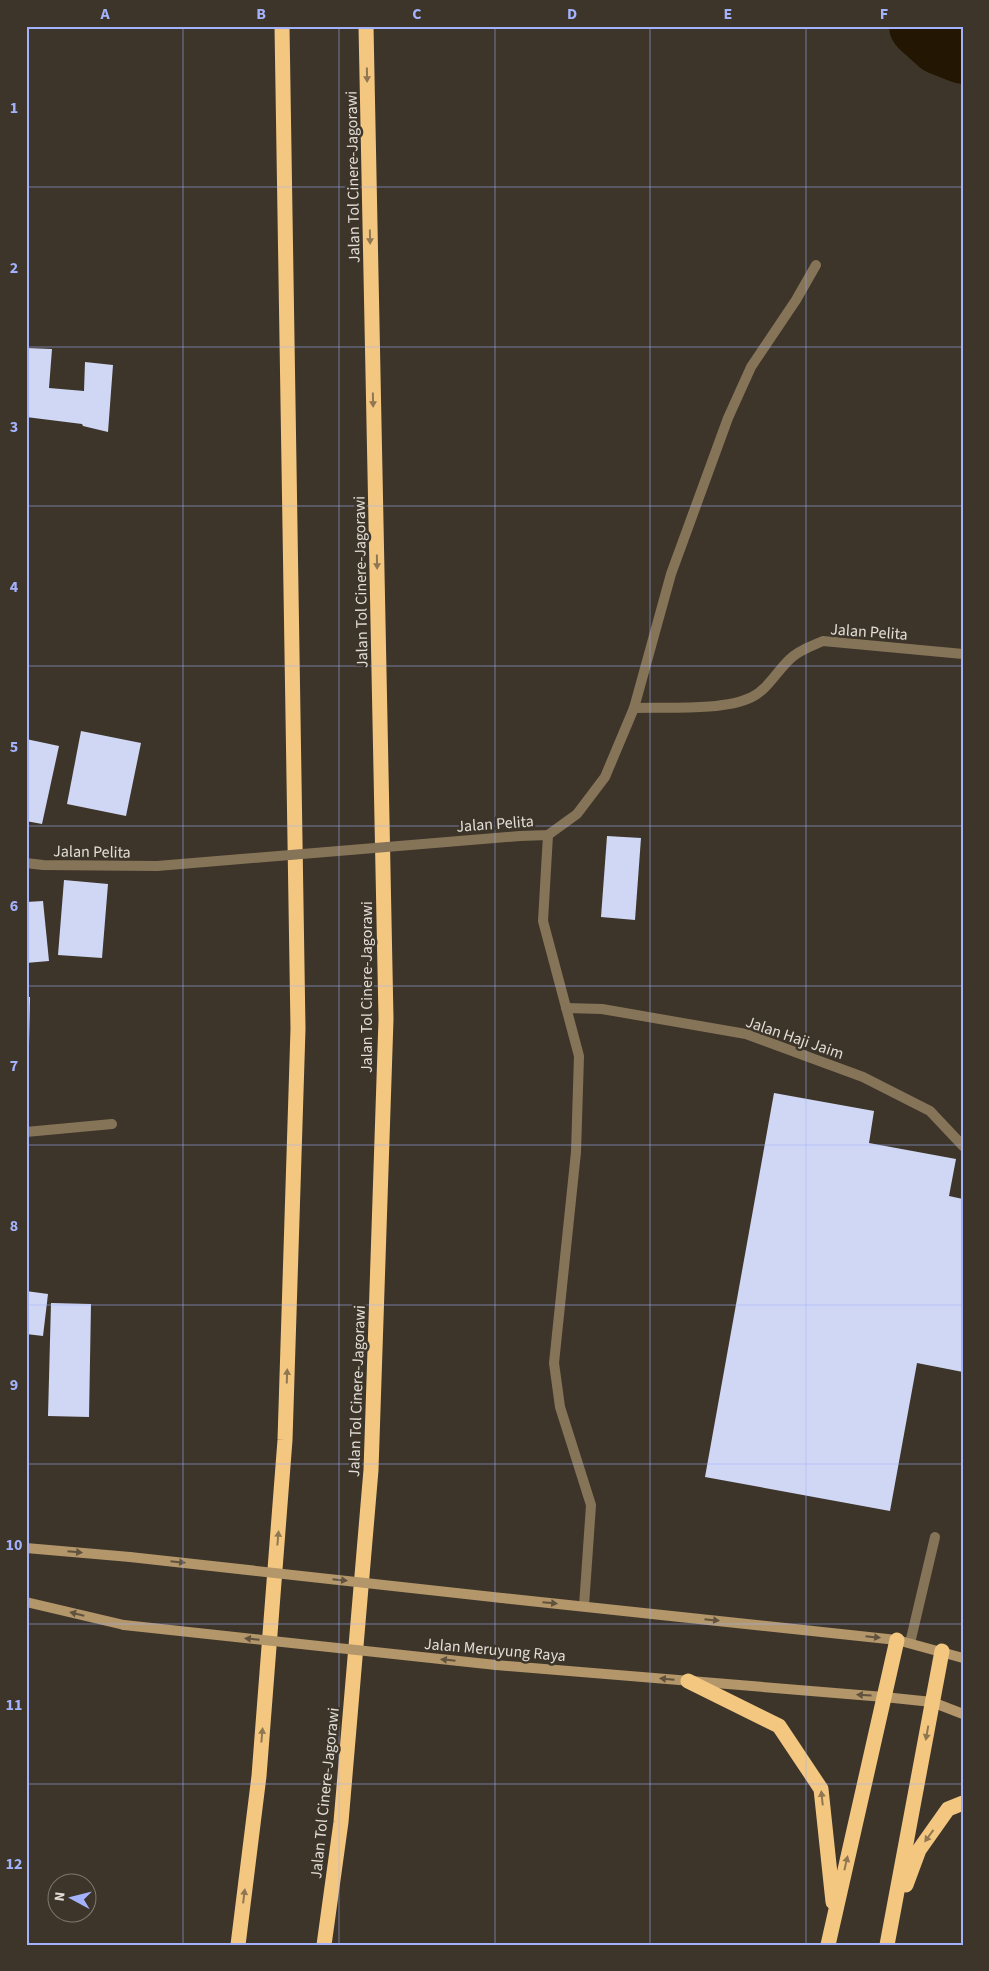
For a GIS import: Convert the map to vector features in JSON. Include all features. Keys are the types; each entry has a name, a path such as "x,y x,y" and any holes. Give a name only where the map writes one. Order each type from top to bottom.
{"highway":[{"path":"238,1945 259,1776 285,1440 298,1029 282,26"},
{"name":"Jalan Tol Cinere-Jagorawi","path":"324,1945 341,1822 371,1470 386,1019 366,26"},
{"path":"828,1945 884,1696 904,1641"},
{"path":"887,1945 942,1651"},
{"path":"688,1681 778,1726 821,1789 834,1916"},
{"path":"892,1923 919,1850 948,1809 963,1802"}],"main road":[{"path":"26,1548 130,1557 904,1641 963,1658"},
{"name":"Jalan Meruyung Raya","path":"26,1602 124,1626 496,1665 884,1696 932,1702 963,1714"}],"street":[{"path":"634,708 671,574 728,418 751,367 796,300 816,265"},
{"name":"Jalan Pelita","path":"26,863 43,865 158,866 548,835 578,814 605,777 634,708 735,703 753,696 791,657 823,641 963,654"},
{"path":"548,835 543,921 579,1056 576,1152 554,1363 560,1408 591,1506 584,1606"},
{"name":"Jalan Haji Jaim","path":"566,1008 602,1009 746,1034 864,1077 930,1111 963,1146"},
{"path":"26,1132 112,1124"},
{"path":"904,1641 935,1536"}],"building":[{"path":"26,348 52,349 49,388 84,391 85,362 113,365 108,432 83,426 82,424 26,417"},
{"path":"81,731 141,743 126,816 67,804"},
{"path":"26,739 59,746 42,824 26,821"},
{"path":"607,836 641,838 635,920 601,917"},
{"path":"64,880 108,884 102,958 58,955"},
{"path":"43,901 49,961 26,963 26,902"},
{"path":"26,997 30,997 29,1045 26,1045"},
{"path":"774,1093 874,1111 869,1143 956,1159 949,1196 963,1199 963,1372 917,1363 890,1511 705,1477"},
{"path":"26,1291 48,1294 43,1336 26,1334"},
{"path":"51,1303 91,1304 89,1417 48,1416"}],"waterway":[{"path":"920,26 940,44 963,53"}]}
